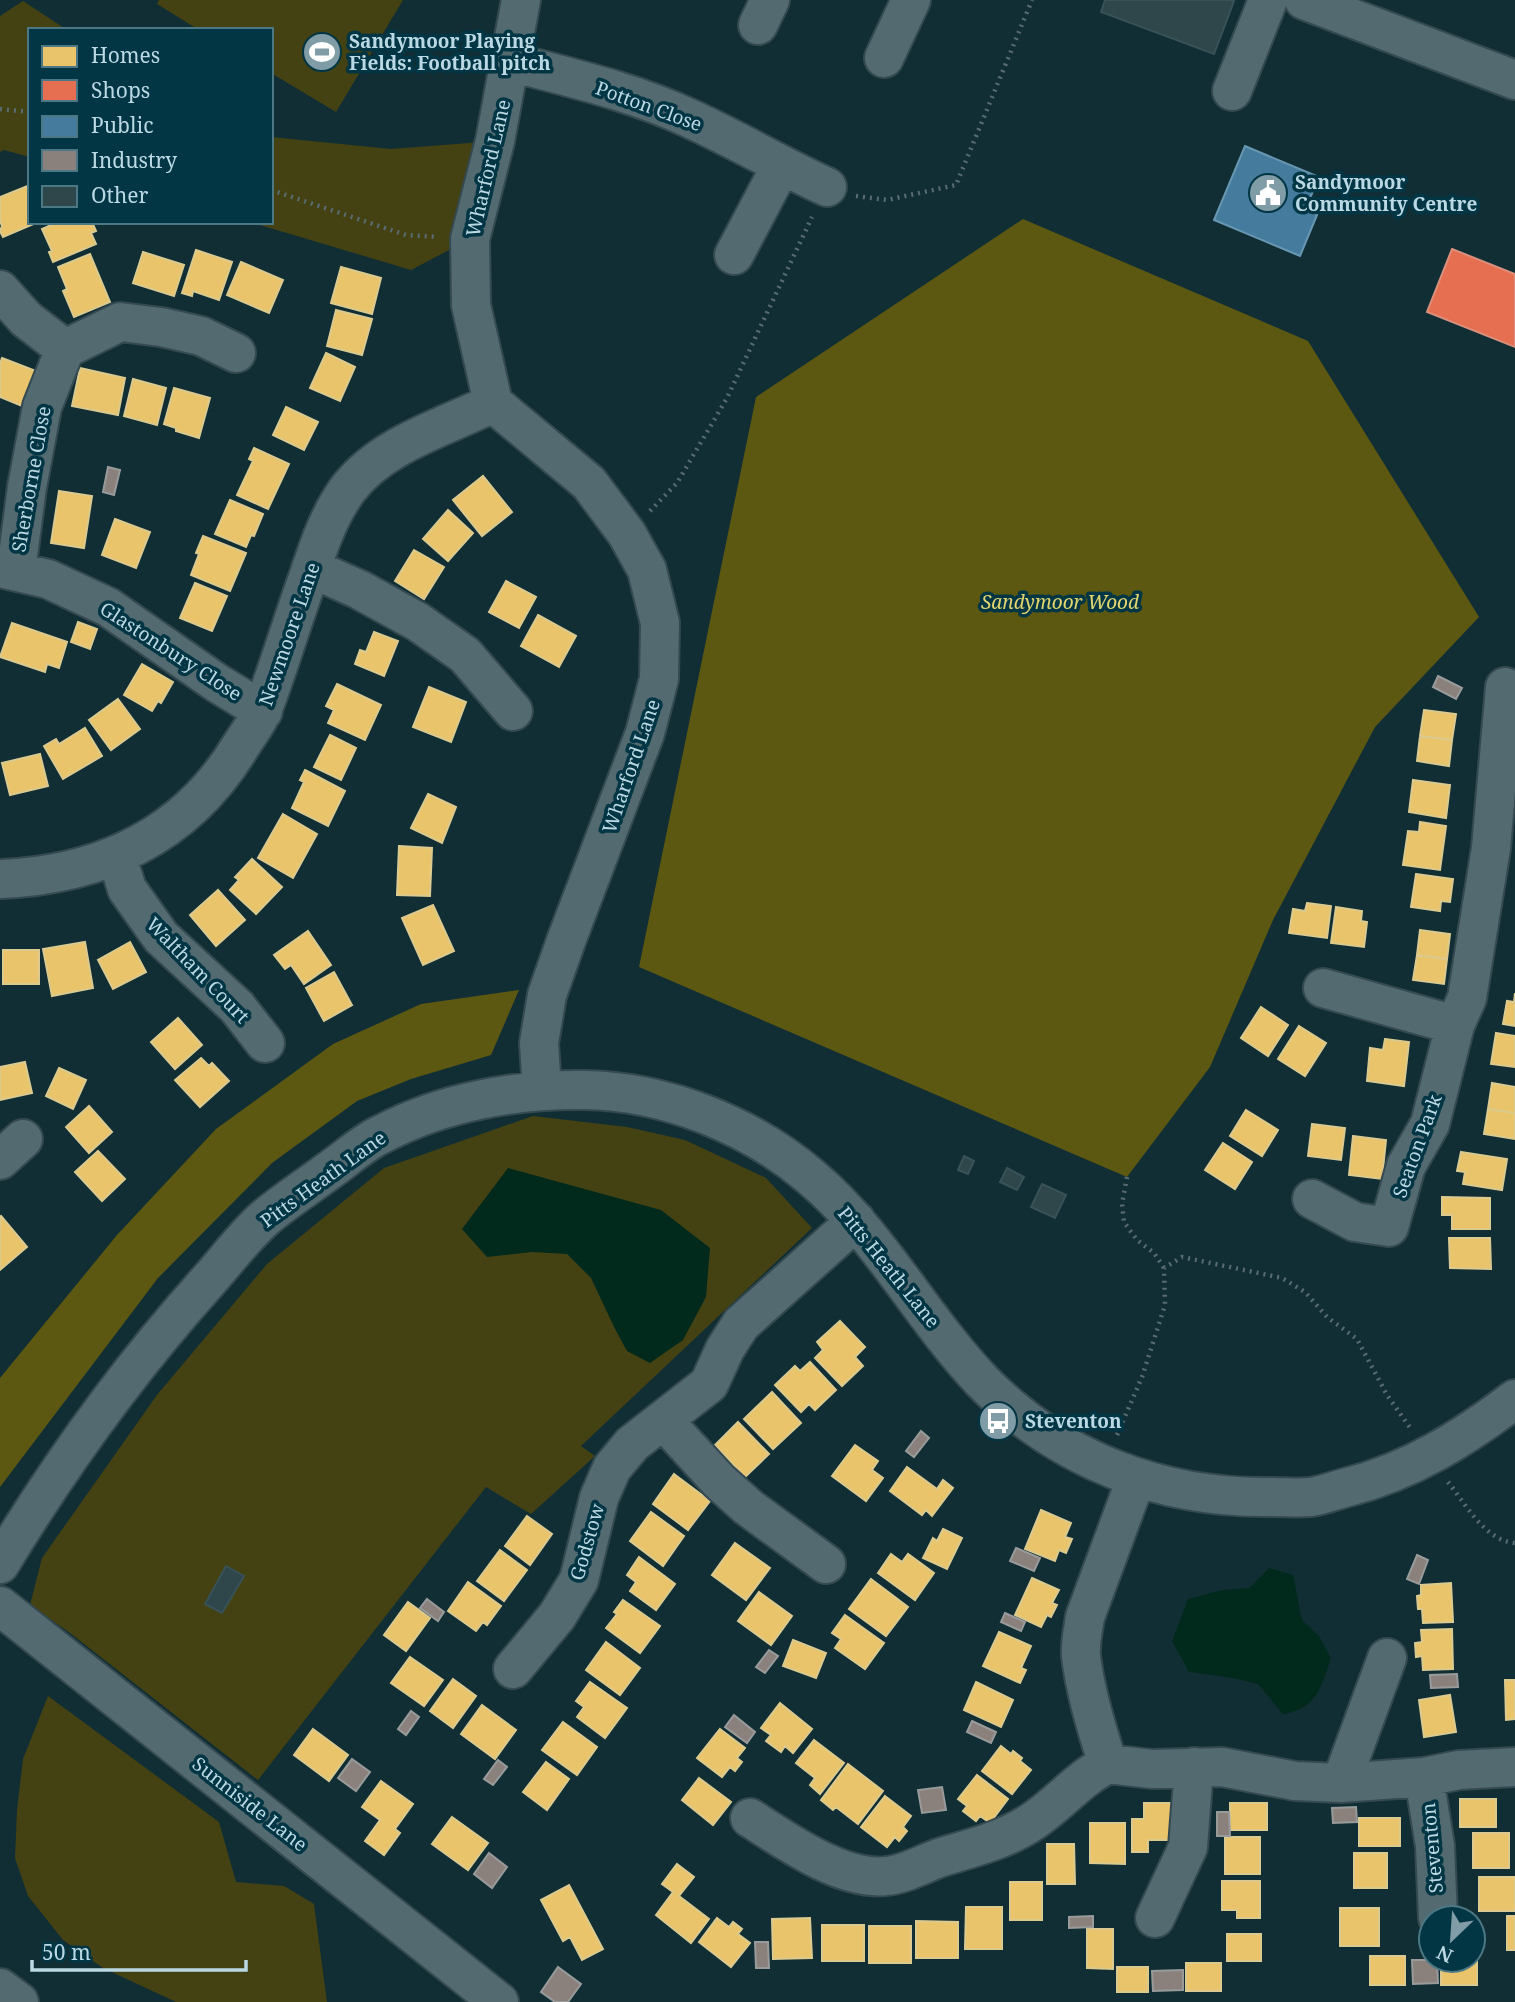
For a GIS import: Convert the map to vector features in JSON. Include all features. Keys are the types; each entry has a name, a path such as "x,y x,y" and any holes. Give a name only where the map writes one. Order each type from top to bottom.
{"street":[{"name":"Wharford Lane","path":"521,0 495,141 470,239 471,305 493,403 589,483 627,534 646,570 660,623 659,679 645,733 547,995 538,1043 542,1090"},
{"path":"884,58 911,0"},
{"path":"1232,90 1268,0"},
{"path":"1304,0 1515,80"},
{"name":"Potton Close","path":"511,62 641,99 691,118 827,187"},
{"path":"734,255 781,166"},
{"path":"0,290 26,319 65,349 120,322 162,327 201,336 236,354"},
{"name":"Sherborne Close","path":"8,569 42,407 65,349"},
{"name":"Newmoore Lane","path":"0,879 37,878 117,857 154,837 192,807 229,765 263,710 326,525 349,488 377,461 412,440 493,403"},
{"path":"311,568 360,590 428,629 465,656 513,711"},
{"name":"Glastonbury Close","path":"8,569 48,579 108,607 217,683 263,710"},
{"name":"Seaton Park","path":"1312,1199 1355,1222 1389,1227 1405,1166 1430,1124 1455,1025 1467,998 1503,850 1505,687"},
{"name":"Waltham Court","path":"117,857 127,889 161,937 237,1007 265,1043"},
{"path":"1322,988 1455,1025"},
{"name":"Pitts Heath Lane","path":"0,1564 38,1500 97,1415 170,1324 264,1218 380,1134 451,1106 542,1090 613,1091 687,1108 756,1138 811,1176 856,1221 934,1324 983,1382 1036,1428 1119,1472 1187,1492 1240,1498 1312,1497 1374,1480 1438,1468 1474,1431 1515,1399"},
{"name":"Godstow","path":"513,1669 557,1616 579,1580 599,1498 612,1468 632,1444 709,1384 725,1349 741,1324 856,1221"},
{"path":"664,1421 719,1481 748,1507 826,1564"},
{"path":"750,1818 791,1844 835,1866 862,1875 887,1877 1001,1839 1029,1824 1092,1772 1108,1764 1098,1733 1084,1669 1082,1639 1119,1472"},
{"name":"Sunniside Lane","path":"0,1606 499,2002"},
{"path":"1341,1783 1387,1658"},
{"name":"Steventon","path":"1108,1764 1152,1769 1222,1767 1294,1781 1341,1783 1424,1777 1458,1770 1515,1767"},
{"path":"1155,1918 1188,1847 1195,1767"},
{"name":"Steventon","path":"1424,1777 1434,1846 1436,1904"},
{"path":"0,1988 19,2002"}],"path":[{"path":"627,534 677,483 727,398 827,187 841,194 887,200 956,186 1032,0"},
{"path":"0,109 28,112"},
{"path":"273,191 406,235 470,239"},
{"path":"1119,1472 1142,1377 1165,1305 1164,1268 1154,1253 1137,1240 1124,1222 1122,1204 1128,1177"},
{"path":"1164,1268 1182,1257 1282,1278 1305,1292 1327,1317 1357,1339 1387,1395 1438,1468 1493,1535 1507,1543 1515,1543"}],"shaded area":[{"name":"Sandymoor Playing Fields: Football pitch","path":"159,0 403,0 336,112 273,74 273,28 196,28 157,4"},
{"path":"23,1 64,28 28,28 28,156 4,150 0,152 0,16"},
{"path":"273,137 391,149 495,141 470,239 411,270 257,224 273,224"},
{"path":"533,1116 627,1127 685,1140 766,1178 812,1228 581,1446 595,1456 531,1514 486,1487 258,1780 70,1633 30,1605 42,1558 157,1395 267,1264 384,1168"},
{"path":"508,1168 661,1210 710,1248 706,1297 683,1340 650,1363 627,1351 591,1278 567,1254 532,1252 487,1257 462,1229"},
{"path":"1269,1568 1293,1575 1302,1620 1319,1636 1331,1658 1321,1687 1310,1702 1294,1712 1283,1714 1258,1684 1189,1672 1172,1641 1188,1599 1222,1590 1249,1588"},
{"path":"48,1696 219,1822 236,1882 284,1886 314,1904 327,2002 176,2002 103,1968 63,1940 28,1896 15,1858 23,1759"}],"green space":[{"name":"Sandymoor Wood","path":"1023,219 1308,341 1479,617 1375,727 1273,920 1210,1067 1127,1177 639,967 756,397"},
{"path":"519,990 491,1055 411,1079 357,1101 272,1163 158,1278 0,1487 0,1378 117,1235 216,1129 333,1044 421,1004"}],"building: Homes":[{"path":"28,186 28,224 33,224 3,237 0,231 0,197"},
{"path":"53,224 93,224 96,231 91,233 96,244 53,262 49,252 52,251 42,229"},
{"path":"196,250 232,262 219,300 193,291 192,296 182,293"},
{"path":"143,252 184,265 174,296 133,283"},
{"path":"90,254 110,302 74,317 63,291 67,289 58,267"},
{"path":"241,262 283,280 269,313 227,295"},
{"path":"341,267 381,278 372,314 331,303"},
{"path":"336,310 372,319 362,355 327,346"},
{"path":"326,353 355,367 340,401 310,388"},
{"path":"2,358 36,371 22,406 0,397"},
{"path":"80,368 125,378 118,415 72,406"},
{"path":"133,379 166,388 157,425 124,416"},
{"path":"174,388 210,398 199,438 164,424"},
{"path":"286,407 318,422 304,450 273,435"},
{"path":"254,448 289,464 268,509 237,495 253,461 249,459"},
{"path":"483,476 512,512 482,536 453,500"},
{"path":"59,491 92,496 84,548 51,543"},
{"path":"230,500 263,514 246,547 215,534"},
{"path":"448,510 473,533 448,561 423,539"},
{"path":"115,519 150,532 136,568 102,555"},
{"path":"203,536 246,553 230,591 191,575"},
{"path":"414,550 444,567 424,599 395,581"},
{"path":"506,581 536,597 519,628 489,612"},
{"path":"195,583 227,596 212,631 180,618"},
{"path":"538,615 576,636 559,667 521,646"},
{"path":"78,622 97,629 90,649 71,642"},
{"path":"12,623 67,642 59,668 47,664 45,672 0,657"},
{"path":"374,632 398,641 384,676 355,664 360,650 366,652"},
{"path":"142,664 173,682 161,703 158,701 152,711 124,695"},
{"path":"337,684 381,705 365,740 328,723 334,710 326,706"},
{"path":"429,687 466,702 451,742 413,727"},
{"path":"118,699 140,729 111,750 89,720"},
{"path":"1424,710 1456,714 1452,740 1420,736"},
{"path":"85,728 102,756 63,779 44,746 56,739 59,744"},
{"path":"330,735 356,748 341,780 314,767"},
{"path":"1420,736 1452,740 1449,766 1417,761"},
{"path":"40,754 48,786 10,795 2,763"},
{"path":"305,770 345,791 328,826 292,808 304,782 300,780"},
{"path":"1413,780 1450,785 1446,818 1409,812"},
{"path":"428,794 456,807 442,843 411,828"},
{"path":"283,814 317,834 293,878 258,858"},
{"path":"1420,822 1446,826 1440,870 1403,865 1408,831 1419,832"},
{"path":"399,846 432,848 430,896 397,895"},
{"path":"252,859 282,887 256,914 230,890 239,880 235,877"},
{"path":"1416,874 1453,879 1450,902 1441,901 1440,911 1411,907"},
{"path":"218,890 245,920 216,946 190,915"},
{"path":"1307,903 1331,906 1327,938 1289,933 1293,909 1305,911"},
{"path":"433,905 454,951 423,965 402,918"},
{"path":"1336,907 1362,911 1361,921 1367,922 1364,947 1331,943"},
{"path":"1420,930 1450,934 1447,959 1417,955"},
{"path":"308,931 331,965 304,984 291,965 285,969 274,955"},
{"path":"85,942 93,988 52,996 43,949"},
{"path":"130,942 146,972 113,989 98,960"},
{"path":"3,950 39,950 39,984 3,984"},
{"path":"1417,955 1447,959 1444,984 1413,980"},
{"path":"334,972 352,1005 324,1021 306,988"},
{"path":"1515,993 1515,1026 1503,1024 1507,1001 1514,1002"},
{"path":"1261,1007 1288,1025 1268,1056 1241,1038"},
{"path":"178,1018 202,1045 175,1069 151,1042"},
{"path":"1299,1026 1326,1043 1305,1076 1278,1059"},
{"path":"1496,1033 1515,1036 1515,1067 1491,1064"},
{"path":"1385,1039 1409,1042 1404,1086 1367,1081 1370,1048 1383,1050"},
{"path":"201,1058 209,1066 212,1063 229,1081 200,1107 175,1080"},
{"path":"25,1062 32,1093 0,1100 0,1067"},
{"path":"59,1068 86,1080 73,1109 46,1096"},
{"path":"1492,1083 1515,1087 1515,1113 1488,1109"},
{"path":"89,1106 112,1132 89,1153 66,1127"},
{"path":"1488,1109 1515,1113 1515,1139 1484,1134"},
{"path":"1246,1110 1278,1130 1262,1156 1230,1136"},
{"path":"1312,1124 1345,1128 1341,1160 1308,1156"},
{"path":"1353,1136 1386,1140 1382,1179 1349,1175"},
{"path":"1223,1143 1252,1162 1235,1189 1205,1170"},
{"path":"98,1151 125,1179 102,1201 75,1172"},
{"path":"1461,1152 1507,1159 1502,1190 1463,1184 1465,1172 1457,1171"},
{"path":"1442,1197 1490,1198 1490,1229 1452,1229 1452,1215 1442,1215"},
{"path":"0,1217 27,1247 0,1270"},
{"path":"1449,1238 1490,1238 1491,1269 1450,1268"},
{"path":"840,1321 865,1347 855,1357 863,1366 842,1386 815,1358 823,1350 817,1342"},
{"path":"810,1362 836,1390 815,1410 809,1404 801,1412 775,1385 795,1366 800,1371"},
{"path":"772,1392 801,1423 773,1449 744,1419"},
{"path":"738,1422 769,1454 745,1477 715,1445"},
{"path":"855,1445 878,1461 872,1470 883,1478 866,1501 832,1476"},
{"path":"907,1467 937,1489 943,1480 953,1488 932,1516 926,1510 922,1515 890,1491"},
{"path":"674,1474 710,1501 688,1530 653,1504"},
{"path":"1041,1510 1071,1523 1065,1537 1072,1539 1066,1553 1059,1550 1055,1561 1025,1549"},
{"path":"651,1512 684,1536 663,1566 630,1541"},
{"path":"527,1516 552,1534 530,1565 505,1546"},
{"path":"943,1529 962,1538 947,1569 923,1558 933,1538 937,1541"},
{"path":"735,1543 770,1568 746,1600 712,1575"},
{"path":"500,1550 527,1570 504,1601 477,1581"},
{"path":"891,1554 902,1562 908,1554 934,1573 915,1600 878,1573"},
{"path":"639,1557 675,1584 656,1610 630,1591 636,1582 627,1575"},
{"path":"1032,1578 1059,1590 1052,1603 1057,1605 1051,1617 1047,1615 1041,1627 1015,1615"},
{"path":"871,1579 908,1607 886,1636 849,1609"},
{"path":"468,1582 501,1606 487,1625 483,1622 476,1631 448,1611"},
{"path":"1451,1583 1453,1622 1423,1623 1417,1596 1421,1595 1421,1585"},
{"path":"759,1592 792,1616 771,1645 738,1621"},
{"path":"623,1600 660,1626 640,1653 606,1628 617,1614 614,1612"},
{"path":"408,1602 430,1618 406,1651 384,1635"},
{"path":"845,1615 884,1643 865,1669 835,1648 841,1639 832,1633"},
{"path":"1452,1629 1453,1669 1423,1670 1422,1656 1416,1657 1415,1643 1422,1642 1421,1630"},
{"path":"999,1632 1031,1646 1021,1668 1026,1670 1020,1683 983,1666"},
{"path":"793,1640 826,1653 816,1678 783,1666"},
{"path":"606,1642 640,1668 620,1695 586,1670"},
{"path":"410,1657 443,1680 424,1706 391,1683"},
{"path":"453,1679 476,1696 453,1728 430,1711"},
{"path":"1505,1680 1515,1680 1515,1719 1506,1720"},
{"path":"590,1682 627,1708 605,1738 577,1717 584,1707 576,1701"},
{"path":"976,1682 1013,1700 1001,1727 964,1710"},
{"path":"1450,1695 1456,1732 1424,1737 1419,1700"},
{"path":"780,1703 812,1729 793,1753 785,1746 781,1752 766,1741 771,1735 761,1728"},
{"path":"482,1705 516,1730 495,1759 461,1734"},
{"path":"563,1722 597,1747 577,1775 542,1750"},
{"path":"313,1729 348,1755 329,1781 294,1755"},
{"path":"720,1729 745,1748 737,1758 742,1762 735,1771 730,1767 722,1777 697,1758"},
{"path":"814,1740 844,1763 820,1794 810,1785 815,1778 796,1763"},
{"path":"1001,1746 1022,1758 1020,1761 1031,1770 1012,1794 982,1771"},
{"path":"546,1762 569,1779 547,1810 523,1792"},
{"path":"848,1764 883,1791 858,1824 836,1807 833,1810 821,1800"},
{"path":"977,1775 1008,1799 990,1823 980,1816 976,1821 963,1811 967,1806 958,1799"},
{"path":"699,1778 731,1802 713,1825 682,1800"},
{"path":"381,1781 413,1804 395,1829 400,1833 384,1855 365,1841 380,1820 362,1807"},
{"path":"885,1796 911,1816 903,1827 907,1831 899,1841 895,1837 887,1847 861,1827"},
{"path":"1460,1799 1496,1799 1496,1827 1460,1827"},
{"path":"1144,1803 1171,1803 1171,1840 1148,1840 1148,1852 1132,1852 1132,1819 1144,1819"},
{"path":"1230,1803 1267,1803 1267,1830 1230,1830"},
{"path":"452,1817 488,1843 468,1870 432,1844"},
{"path":"1359,1818 1400,1818 1400,1846 1359,1846"},
{"path":"1090,1823 1125,1823 1125,1864 1090,1863"},
{"path":"1473,1833 1509,1833 1509,1868 1473,1868"},
{"path":"1225,1837 1260,1837 1260,1874 1225,1874"},
{"path":"1047,1844 1074,1844 1075,1884 1047,1884"},
{"path":"1354,1853 1387,1853 1387,1888 1354,1888"},
{"path":"677,1864 694,1877 679,1896 709,1919 691,1943 656,1915 673,1892 662,1884"},
{"path":"1479,1877 1515,1877 1515,1911 1487,1911 1487,1904 1479,1904"},
{"path":"1222,1881 1260,1881 1260,1918 1237,1918 1237,1910 1222,1910"},
{"path":"1010,1882 1042,1882 1042,1920 1010,1920"},
{"path":"569,1885 603,1949 582,1960 570,1937 563,1941 541,1900"},
{"path":"966,1907 1002,1907 1002,1949 965,1949"},
{"path":"1340,1908 1379,1908 1379,1946 1340,1946"},
{"path":"1507,1916 1515,1916 1515,1950 1507,1950"},
{"path":"717,1918 729,1927 733,1922 742,1929 738,1934 750,1943 731,1967 699,1942"},
{"path":"810,1918 812,1958 773,1959 772,1919"},
{"path":"916,1921 958,1922 958,1958 916,1958"},
{"path":"822,1925 864,1925 864,1961 822,1961"},
{"path":"869,1926 911,1926 911,1963 869,1963"},
{"path":"1087,1929 1113,1929 1113,1969 1087,1968"},
{"path":"1227,1934 1261,1934 1261,1961 1227,1961"},
{"path":"1370,1956 1405,1956 1405,1985 1370,1985"},
{"path":"1186,1963 1221,1963 1221,1991 1186,1991"},
{"path":"1117,1967 1148,1967 1148,1992 1117,1992"},
{"path":"1441,1974 1477,1974 1477,1985 1441,1985"}],"building: Shops":[{"path":"1452,249 1515,274 1515,347 1427,312"}],"building: Public":[{"name":"Sandymoor Community Centre","path":"1245,146 1319,177 1305,210 1317,215 1300,256 1214,220"}],"building: Industry":[{"path":"108,467 120,470 114,495 103,492"},
{"path":"1438,676 1462,688 1456,699 1433,687"},
{"path":"921,1431 929,1438 914,1457 906,1451"},
{"path":"1016,1548 1040,1558 1034,1571 1010,1561"},
{"path":"1417,1555 1428,1560 1419,1584 1407,1579"},
{"path":"427,1599 444,1612 438,1621 420,1608"},
{"path":"1005,1613 1025,1622 1021,1631 1001,1622"},
{"path":"769,1650 778,1656 765,1673 756,1667"},
{"path":"1457,1674 1458,1687 1431,1688 1430,1675"},
{"path":"411,1711 419,1717 406,1735 398,1729"},
{"path":"734,1715 755,1732 747,1743 725,1727"},
{"path":"972,1721 996,1732 991,1743 967,1732"},
{"path":"352,1759 370,1772 356,1791 338,1778"},
{"path":"498,1760 507,1767 493,1785 484,1779"},
{"path":"942,1787 946,1810 922,1813 918,1790"},
{"path":"1356,1807 1357,1822 1333,1823 1332,1808"},
{"path":"1217,1812 1229,1812 1230,1836 1217,1836"},
{"path":"489,1853 507,1867 492,1888 474,1874"},
{"path":"1093,1916 1093,1927 1069,1928 1069,1917"},
{"path":"755,1942 768,1942 769,1968 756,1968"},
{"path":"1412,1960 1417,1960 1417,1974 1438,1974 1438,1983 1413,1984"},
{"path":"558,1967 581,1984 568,2002 555,2002 541,1992"},
{"path":"1183,1970 1183,1990 1153,1991 1152,1971"}],"building: Other":[{"path":"1105,0 1234,1 1214,54 1101,12"},
{"path":"964,1156 974,1161 968,1174 958,1170"},
{"path":"1007,1168 1024,1177 1017,1190 1000,1182"},
{"path":"1042,1184 1066,1195 1055,1218 1031,1207"},
{"path":"226,1566 244,1576 222,1613 205,1604"}],"place":[{"name":"Sandymoor Playing Fields: Football pitch","path":"322,52"},
{"name":"Sandymoor Community Centre","path":"1268,193"},
{"name":"Steventon","path":"998,1421"}]}
